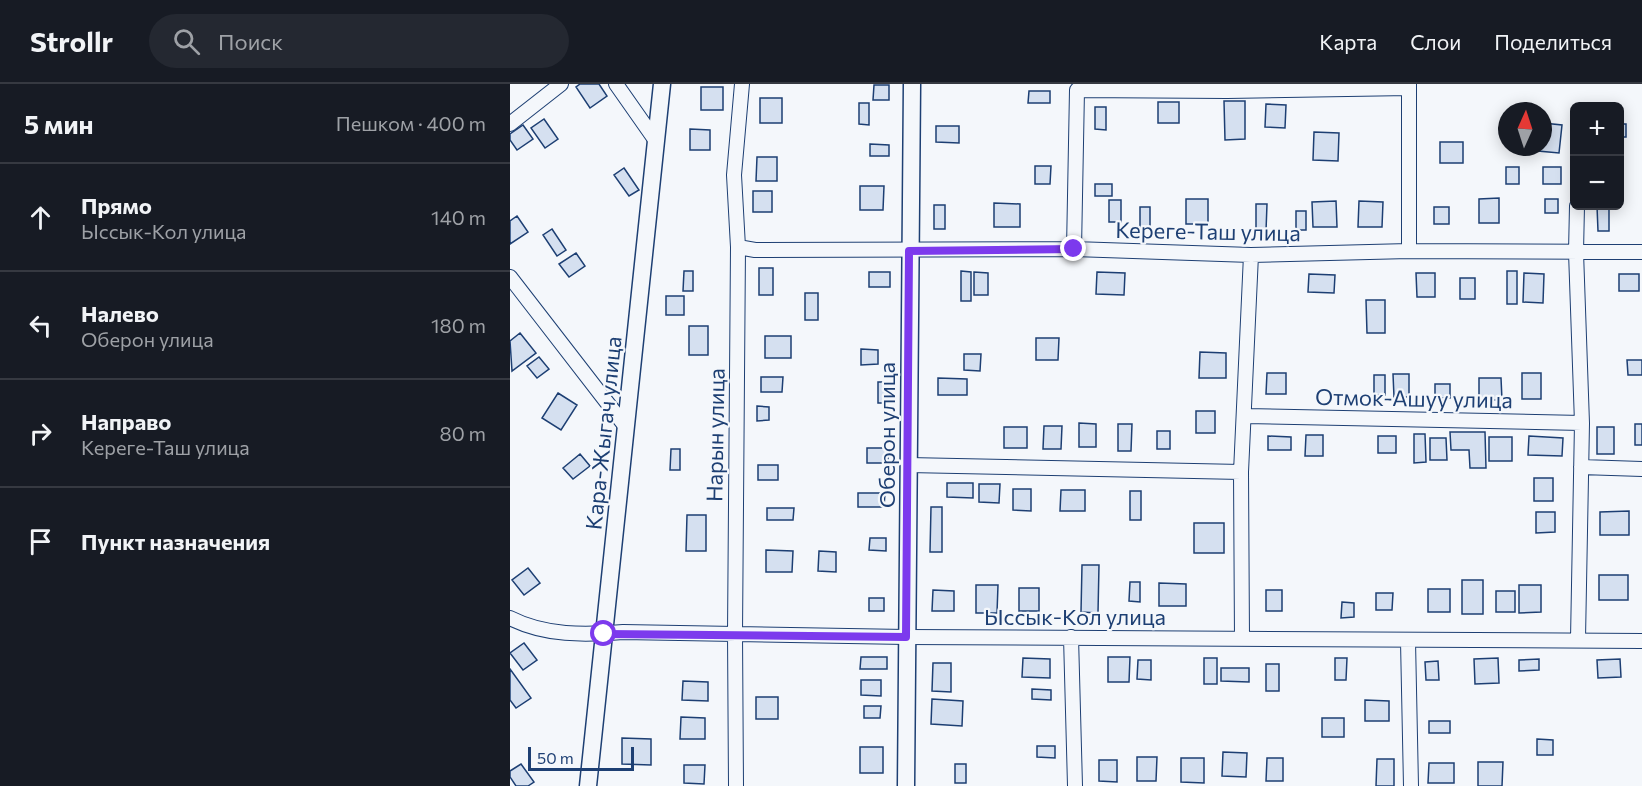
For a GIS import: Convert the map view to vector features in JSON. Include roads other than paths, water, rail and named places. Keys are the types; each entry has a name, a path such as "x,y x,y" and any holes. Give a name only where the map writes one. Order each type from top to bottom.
{"street":[{"path":"510,124 561,84"},
{"path":"616,84 656,141"},
{"name":"Кара-Жыгач улица","path":"588,786 662,84"},
{"name":"Нарын улица","path":"736,786 738,247 734,175 742,84"},
{"name":"Оберон улица","path":"906,786 912,84"},
{"path":"1074,249 1077,90 1227,91 1409,86 1409,251"},
{"path":"1577,210 1576,252 1582,423 1578,639"},
{"name":"Кереге-Таш улица","path":"738,247 754,250 909,251 1074,249 1251,255 1409,251 1642,252"},
{"path":"1242,639 1241,472 1251,255"},
{"path":"510,277 626,427"},
{"name":"Отмок-Ашуу улица","path":"1245,416 1582,423"},
{"path":"908,465 1241,472"},
{"path":"1581,467 1642,469"},
{"name":"Ыссык-Кол улица","path":"512,622 583,635 735,634 1642,641"},
{"path":"1071,637 1076,786"},
{"path":"1408,640 1411,786"}]}
